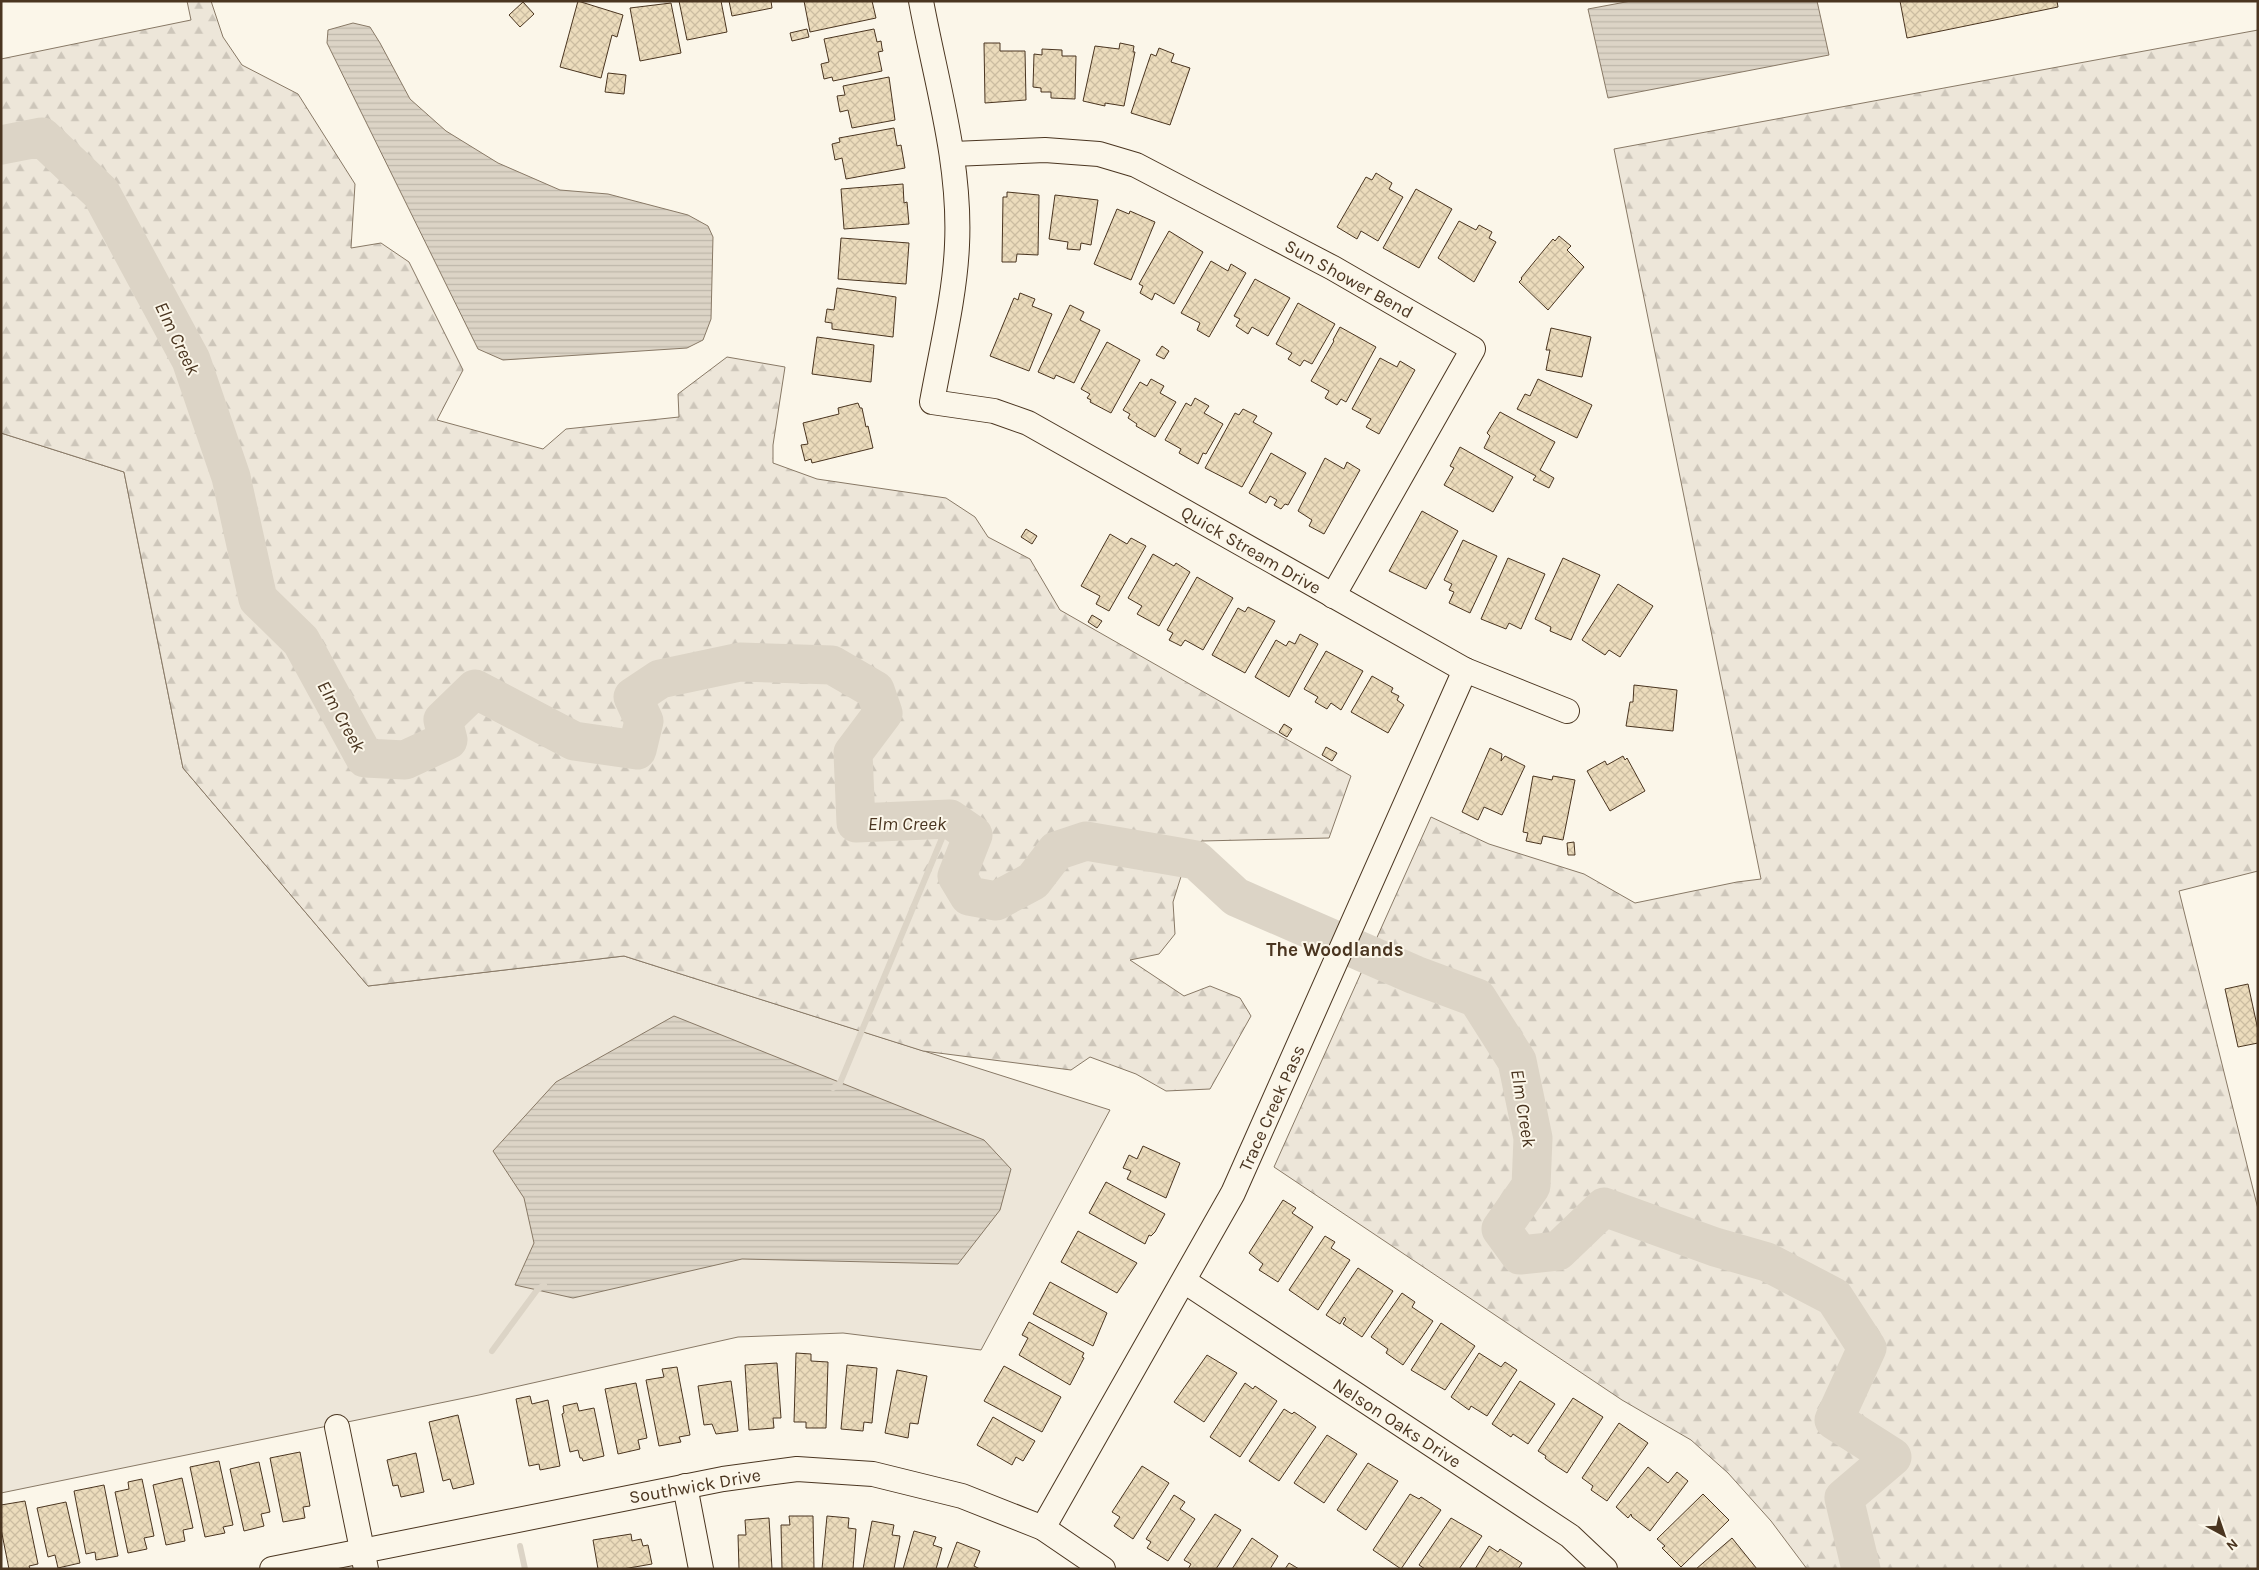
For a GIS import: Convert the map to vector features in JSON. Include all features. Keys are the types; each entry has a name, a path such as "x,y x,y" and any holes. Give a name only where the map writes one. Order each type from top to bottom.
{"street":[{"path":"921,1 953,154"},
{"name":"Sun Shower Bend","path":"953,154 1045,150 1099,154 1136,165 1333,268 1473,349 1333,596"},
{"name":"Quick Stream Drive","path":"953,154 957,245 947,322 932,402 994,411 1028,423 1465,670 1567,711"},
{"name":"Trace Creek Pass","path":"1043,1528 1233,1193 1465,670"},
{"name":"Nelson Oaks Drive","path":"1184,1281 1570,1536 1605,1569"},
{"path":"337,1427 364,1560"},
{"name":"Southwick Drive","path":"272,1569 364,1560 685,1486 797,1469 873,1474 962,1496 1043,1528 1103,1569"},
{"path":"685,1486 701,1569"}],"green space":[{"path":"187,1 211,1 223,37 242,65 298,94 355,184 351,248 381,243 409,262 463,370 437,420 543,449 566,429 679,417 678,394 727,357 785,367 773,445 773,463 817,479 946,498 975,517 988,537 1030,559 1060,610 1351,776 1329,838 1202,841 1190,848 1173,902 1175,934 1159,954 1130,960 1184,996 1210,986 1240,998 1251,1016 1210,1089 1166,1091 1136,1074 1090,1057 1071,1070 923,1051 624,956 368,986 183,768 124,472 1,433 1,59 191,20"},
{"path":"2258,30 2258,871 2179,891 2258,1209 2258,1569 1807,1569 1771,1521 1728,1473 1691,1440 1622,1400 1274,1167 1431,817 1489,844 1584,874 1635,903 1737,882 1761,879 1614,149"},
{"path":"1,433 124,472 183,768 368,986 624,956 1110,1110 981,1350 843,1333 738,1337 479,1395 1,1493"}],"shaded area":[{"path":"1631,1 1817,1 1829,55 1608,98 1588,9"},
{"path":"353,23 370,27 410,99 446,131 498,163 560,190 608,194 688,215 708,226 713,237 711,319 703,340 687,348 503,360 478,349 327,43 328,30"},
{"path":"674,1016 984,1140 1011,1169 1000,1210 958,1264 742,1259 573,1298 515,1285 534,1243 524,1198 493,1151 556,1082"}],"building":[{"path":"578,1 623,15 617,37 612,35 601,78 560,67"},
{"path":"679,1 721,1 727,32 687,40"},
{"path":"729,1 771,1 772,8 732,16"},
{"path":"804,1 872,1 876,18 810,32"},
{"path":"1900,1 2057,1 2058,7 1907,38"},
{"path":"523,2 534,14 520,27 509,15"},
{"path":"671,3 681,53 640,61 630,8"},
{"path":"807,29 809,37 792,41 790,33"},
{"path":"874,29 877,42 881,41 883,51 878,52 882,71 833,81 832,77 824,79 821,64 829,62 824,39"},
{"path":"984,43 1000,43 1000,51 1025,51 1026,100 985,103"},
{"path":"1120,43 1134,46 1133,52 1135,52 1124,106 1105,103 1105,106 1083,101 1095,46 1119,49"},
{"path":"1159,48 1174,54 1171,62 1190,68 1170,125 1131,113 1151,54 1156,56"},
{"path":"1042,49 1062,50 1062,56 1076,56 1075,99 1051,98 1051,92 1041,92 1041,88 1033,87 1034,54 1042,55"},
{"path":"608,73 626,75 624,94 605,92"},
{"path":"889,77 895,120 852,128 848,110 840,112 837,96 845,95 843,86"},
{"path":"894,128 897,146 901,145 905,168 846,179 842,158 835,160 832,144 840,142 839,138"},
{"path":"1376,173 1392,183 1389,189 1403,197 1378,241 1361,231 1357,239 1337,227 1366,177 1372,180"},
{"path":"903,184 904,203 907,202 909,224 844,229 841,189"},
{"path":"1416,189 1452,209 1419,268 1383,248"},
{"path":"1007,192 1039,195 1038,255 1017,254 1016,262 1002,262 1003,197 1007,197"},
{"path":"1055,195 1098,200 1091,245 1081,243 1080,250 1067,249 1068,242 1049,239"},
{"path":"1117,209 1129,214 1130,211 1155,222 1131,280 1094,264"},
{"path":"1459,221 1476,230 1479,225 1492,232 1489,238 1496,242 1474,282 1438,258"},
{"path":"1169,231 1203,252 1174,304 1155,293 1152,300 1140,293 1143,286 1139,284"},
{"path":"1559,236 1571,246 1567,250 1584,267 1548,310 1519,282 1553,239 1555,241"},
{"path":"841,238 909,243 906,284 838,279"},
{"path":"1211,261 1228,271 1231,264 1246,273 1209,337 1197,330 1200,323 1181,313"},
{"path":"1255,279 1290,298 1268,336 1252,327 1248,334 1236,326 1240,319 1234,316"},
{"path":"837,288 896,297 893,337 832,329 832,323 825,322 827,309 834,310"},
{"path":"1020,293 1035,299 1032,306 1052,314 1029,371 990,356 1014,298 1018,300"},
{"path":"1298,303 1335,324 1312,364 1304,360 1300,366 1288,359 1292,353 1276,344"},
{"path":"1070,305 1084,312 1080,320 1100,330 1074,383 1056,375 1054,379 1038,372"},
{"path":"1340,327 1376,347 1346,402 1341,399 1337,405 1325,398 1329,391 1311,381"},
{"path":"1551,328 1591,337 1582,377 1546,370 1550,350 1546,350"},
{"path":"817,337 874,345 871,382 812,374"},
{"path":"1107,342 1140,360 1111,413 1090,402 1091,400 1087,398 1090,394 1081,389"},
{"path":"1162,346 1169,351 1164,359 1156,355"},
{"path":"1380,358 1397,367 1400,361 1415,370 1379,434 1366,427 1371,419 1352,409"},
{"path":"1151,379 1164,386 1160,393 1176,402 1155,437 1136,426 1137,424 1128,418 1130,414 1123,410 1140,382 1147,386"},
{"path":"1538,379 1592,405 1577,438 1517,409 1525,394 1530,396"},
{"path":"1195,398 1209,406 1204,413 1223,424 1206,454 1203,453 1198,464 1179,453 1181,449 1165,440 1186,403 1191,406"},
{"path":"858,403 860,408 862,408 866,427 868,426 873,448 812,463 811,459 805,461 801,445 808,444 803,423 839,414 838,408"},
{"path":"1243,409 1257,416 1253,422 1272,433 1242,487 1205,468 1235,413 1239,415"},
{"path":"1500,412 1555,442 1540,470 1554,478 1549,488 1533,480 1536,476 1484,448 1490,436 1487,433"},
{"path":"1460,447 1513,477 1493,512 1444,485 1454,468 1450,466"},
{"path":"1271,453 1306,473 1288,505 1285,504 1281,509 1274,505 1277,500 1270,496 1266,503 1249,493"},
{"path":"1325,458 1344,469 1347,462 1360,470 1324,534 1309,526 1312,520 1298,511"},
{"path":"1422,511 1458,531 1426,589 1389,571"},
{"path":"1026,529 1037,536 1032,544 1021,537"},
{"path":"1110,534 1127,544 1131,538 1146,546 1109,611 1096,604 1100,596 1081,586"},
{"path":"1463,540 1497,556 1470,613 1449,603 1454,592 1449,590 1452,584 1444,580"},
{"path":"1153,554 1174,566 1176,563 1190,572 1159,626 1137,614 1142,606 1128,598"},
{"path":"1508,558 1545,574 1521,629 1509,623 1506,629 1481,619"},
{"path":"1563,558 1600,575 1571,640 1550,631 1551,627 1535,619"},
{"path":"1197,577 1233,598 1203,650 1185,640 1181,646 1169,640 1173,633 1167,630"},
{"path":"1618,584 1653,606 1620,657 1609,650 1605,655 1582,640"},
{"path":"1248,607 1275,621 1245,673 1212,655 1238,608 1245,612"},
{"path":"1092,615 1102,621 1097,628 1088,622"},
{"path":"1300,634 1318,644 1289,697 1255,677 1276,640 1286,646 1289,641 1295,644"},
{"path":"1326,651 1363,671 1341,710 1331,703 1327,709 1315,702 1318,697 1304,689"},
{"path":"1372,676 1393,688 1391,692 1399,696 1397,700 1404,705 1388,733 1351,712"},
{"path":"1634,685 1677,690 1673,731 1626,726 1630,702 1633,702"},
{"path":"1284,724 1292,729 1287,737 1279,732"},
{"path":"1326,747 1337,753 1332,761 1322,755"},
{"path":"1490,748 1502,754 1501,761 1505,756 1525,766 1502,815 1484,807 1478,820 1462,812"},
{"path":"1623,756 1625,760 1627,758 1645,791 1610,811 1587,771 1605,761 1607,765"},
{"path":"1533,776 1552,780 1553,776 1575,780 1563,840 1543,836 1541,844 1526,841 1528,833 1523,832"},
{"path":"1574,842 1575,855 1568,855 1567,843"},
{"path":"2248,984 2258,1030 2258,1043 2238,1047 2225,989"},
{"path":"1143,1146 1180,1163 1166,1198 1127,1179 1131,1171 1123,1168 1129,1155 1137,1159"},
{"path":"1106,1182 1165,1214 1155,1232 1151,1236 1149,1235 1145,1244 1089,1213"},
{"path":"1283,1200 1296,1208 1292,1213 1313,1227 1278,1282 1259,1270 1263,1264 1249,1253"},
{"path":"1078,1231 1137,1263 1117,1293 1061,1262"},
{"path":"1325,1236 1335,1242 1331,1248 1350,1260 1318,1310 1289,1290"},
{"path":"1358,1268 1393,1291 1362,1337 1343,1324 1346,1319 1344,1317 1340,1324 1326,1315"},
{"path":"1050,1282 1107,1313 1093,1346 1033,1314"},
{"path":"1402,1293 1415,1302 1412,1307 1433,1321 1403,1365 1386,1353 1388,1349 1371,1337"},
{"path":"1029,1322 1084,1353 1082,1357 1084,1358 1070,1385 1019,1355 1028,1338 1022,1335"},
{"path":"1441,1323 1475,1346 1445,1390 1411,1370"},
{"path":"796,1353 811,1354 811,1361 828,1362 826,1428 806,1428 806,1422 794,1422"},
{"path":"1479,1353 1501,1367 1505,1362 1517,1370 1487,1416 1471,1406 1469,1410 1451,1397"},
{"path":"1207,1355 1237,1373 1204,1422 1174,1402"},
{"path":"777,1363 781,1418 773,1418 774,1428 749,1430 745,1365"},
{"path":"847,1365 877,1368 872,1423 864,1422 863,1431 841,1429"},
{"path":"1004,1366 1061,1397 1042,1432 984,1401"},
{"path":"677,1367 690,1435 679,1437 681,1442 659,1446 646,1380 664,1377 662,1369"},
{"path":"897,1370 927,1376 918,1424 910,1423 908,1438 885,1433"},
{"path":"731,1381 738,1431 716,1434 712,1424 704,1425 698,1386"},
{"path":"1520,1381 1555,1404 1528,1444 1513,1434 1511,1437 1492,1424"},
{"path":"636,1383 647,1438 638,1440 640,1449 618,1454 605,1389"},
{"path":"1245,1383 1253,1389 1255,1386 1277,1401 1240,1457 1210,1437"},
{"path":"530,1396 532,1404 548,1400 560,1466 540,1470 539,1464 529,1466 516,1399"},
{"path":"1573,1398 1603,1417 1567,1473 1550,1462 1545,1458 1546,1456 1538,1451"},
{"path":"577,1403 579,1411 594,1408 604,1456 583,1461 578,1450 570,1452 562,1414 564,1413 563,1406"},
{"path":"1284,1409 1292,1414 1294,1412 1316,1427 1279,1481 1249,1461"},
{"path":"458,1415 474,1484 453,1489 450,1479 443,1481 429,1422"},
{"path":"993,1417 1035,1441 1023,1461 1016,1457 1012,1465 977,1445"},
{"path":"1619,1423 1648,1443 1607,1501 1591,1490 1593,1486 1582,1478"},
{"path":"1327,1435 1357,1454 1324,1503 1294,1483"},
{"path":"300,1452 310,1506 303,1507 305,1518 283,1522 270,1458"},
{"path":"416,1453 424,1492 401,1497 398,1485 393,1486 387,1460"},
{"path":"219,1461 233,1525 223,1527 225,1533 205,1537 190,1467"},
{"path":"259,1462 270,1512 261,1514 264,1526 244,1531 230,1469"},
{"path":"1368,1463 1398,1481 1366,1530 1337,1510"},
{"path":"1142,1466 1169,1483 1133,1539 1114,1526 1120,1517 1112,1512"},
{"path":"1648,1467 1668,1483 1677,1472 1688,1481 1650,1531 1632,1517 1631,1514 1628,1518 1616,1507"},
{"path":"182,1478 193,1528 183,1530 185,1541 166,1545 153,1485"},
{"path":"142,1479 154,1536 144,1538 147,1549 128,1553 115,1492 129,1489 128,1482"},
{"path":"104,1485 118,1556 96,1560 95,1552 86,1554 74,1491"},
{"path":"1410,1494 1419,1499 1421,1497 1441,1510 1401,1569 1373,1550"},
{"path":"1703,1494 1729,1520 1681,1567 1662,1548 1665,1546 1657,1539"},
{"path":"1174,1495 1185,1502 1180,1509 1195,1519 1168,1561 1147,1548 1151,1542 1146,1539"},
{"path":"25,1501 38,1564 29,1566 30,1569 9,1569 1,1529 1,1505"},
{"path":"66,1502 80,1563 58,1568 55,1555 48,1557 37,1508"},
{"path":"1215,1514 1241,1530 1216,1569 1188,1569 1191,1564 1184,1560"},
{"path":"789,1516 813,1516 814,1569 782,1569 781,1525 790,1525"},
{"path":"827,1516 849,1518 848,1528 856,1529 853,1569 822,1569"},
{"path":"769,1518 772,1569 739,1569 738,1535 746,1535 745,1520"},
{"path":"1451,1518 1482,1536 1459,1569 1425,1569 1419,1565"},
{"path":"872,1521 894,1525 892,1535 900,1536 894,1569 863,1569"},
{"path":"914,1531 936,1537 933,1545 942,1548 936,1569 903,1569"},
{"path":"631,1534 632,1541 641,1539 643,1546 648,1545 652,1564 623,1569 598,1569 593,1540"},
{"path":"1252,1538 1278,1556 1270,1569 1232,1569"},
{"path":"1732,1538 1757,1569 1696,1569"},
{"path":"957,1542 980,1551 974,1566 980,1569 947,1569"},
{"path":"1489,1546 1498,1552 1500,1549 1522,1563 1518,1569 1475,1569"},
{"path":"1289,1563 1299,1569 1285,1569"}],"waterway":[{"name":"Elm Creek","path":"1,145 42,137 101,193 191,360 231,477 258,599 301,641 365,758 405,760 448,740 443,720 475,689 574,741 637,750 644,721 633,697 660,679 740,662 832,665 875,690 883,713 853,753 856,823 950,819 973,835 957,876 969,896 996,901 1033,881 1056,851 1086,841 1196,860 1236,897 1415,975 1477,998 1517,1061 1533,1138 1531,1186 1501,1229 1520,1255 1558,1251 1604,1207 1715,1247 1767,1262 1834,1297 1867,1348 1834,1420 1892,1457 1844,1498 1861,1569"},
{"path":"833,1088 840,1083 950,819"},
{"path":"492,1351 537,1290 544,1285"},
{"path":"520,1546 525,1569"}],"district":[{"name":"The Woodlands","path":"1335,949"}]}
